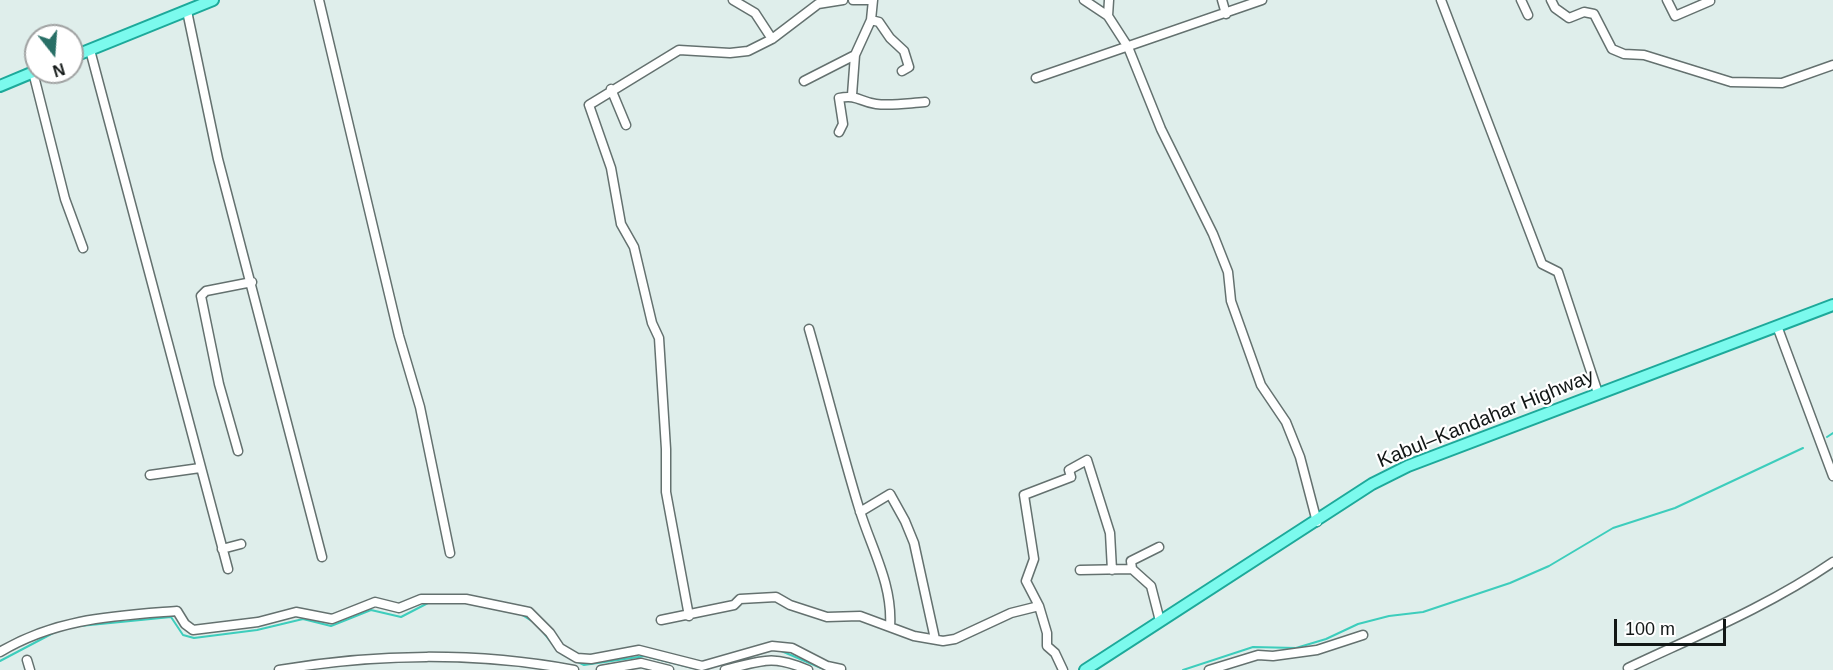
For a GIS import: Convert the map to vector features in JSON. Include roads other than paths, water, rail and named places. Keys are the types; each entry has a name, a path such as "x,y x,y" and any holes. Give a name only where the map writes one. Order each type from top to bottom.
{"main road":[{"path":"84,53 213,0"},
{"path":"0,86 24,76"},
{"name":"Kabul–Kandahar Highway","path":"1085,670 1317,522 1372,484 1408,466 1833,305"}],"street":[{"path":"319,0 399,336 420,407 450,553"},
{"path":"733,0 755,13 772,39"},
{"path":"689,616 666,492 665,415 658,338 634,247 621,224 611,168 589,105 611,89 679,50 730,53 748,51 772,39 817,2 843,0"},
{"path":"853,0 867,0"},
{"path":"852,95 855,56 872,20 874,0 884,0"},
{"path":"1084,0 1108,16 1128,47 1161,129 1213,234 1228,272 1232,301 1261,385 1286,422 1300,457 1317,522"},
{"path":"1108,16 1109,0"},
{"path":"1222,0 1226,14"},
{"path":"1036,78 1263,0"},
{"path":"1441,0 1542,264 1558,272 1598,393"},
{"path":"1521,0 1528,15"},
{"path":"1551,0 1555,8 1569,18 1584,12 1594,14 1612,49 1624,54 1644,55 1731,82 1782,83 1833,65"},
{"path":"1667,0 1675,16 1710,2"},
{"path":"187,11 218,159 322,557"},
{"path":"872,20 879,22 890,38 904,51 909,68 902,71"},
{"path":"90,51 228,569"},
{"path":"804,81 855,56"},
{"path":"38,84 65,199 83,248"},
{"path":"611,89 626,125"},
{"path":"839,132 843,124 839,98 852,95 873,104 925,102"},
{"path":"238,451 219,384 201,296 206,291 252,282"},
{"path":"1777,326 1833,476"},
{"path":"809,329 860,512 884,576 891,606 890,627"},
{"path":"1063,670 1055,653 1047,646 1047,633 1040,606 1026,581 1034,559 1024,495 1071,477 1069,470 1088,460 1110,533 1112,570"},
{"path":"150,475 200,468"},
{"path":"860,512 890,494 906,521 914,543 935,639"},
{"path":"222,549 242,544"},
{"path":"1159,547 1131,561 1132,569 1151,586 1160,621"},
{"path":"1628,668 1746,613 1796,587 1833,562"},
{"path":"1080,570 1132,569"},
{"path":"661,620 734,605 740,599 776,597 790,605 827,617 860,616 914,636 943,641 955,639 1011,613 1040,606"},
{"path":"0,652 56,627 84,619 177,611 185,624 193,630 258,622 296,612 332,619 375,602 399,608 421,598 466,599 529,612 550,633 560,648 577,658 591,659 639,650 702,668 774,646 792,648 827,666 842,669"},
{"path":"1209,670 1258,655 1317,650 1363,635"},
{"path":"774,646 777,659"},
{"path":"279,670 365,658 501,660 574,670"},
{"path":"725,670 777,659 808,670"},
{"path":"27,660 30,670"},
{"path":"602,670 641,663 669,670"}],"waterway":[{"path":"1827,437 1833,433"},
{"path":"1183,670 1253,647 1296,648 1326,639 1358,624 1389,616 1423,612 1510,583 1549,566 1613,528 1675,508 1803,448"},
{"path":"80,626 171,617 183,635 194,638 257,630 303,619 331,626 371,610 401,617 428,603"},
{"path":"519,613 535,623"},
{"path":"539,627 554,646"},
{"path":"0,661 57,631"},
{"path":"779,650 821,668"},
{"path":"727,663 762,653"},
{"path":"562,654 584,665 645,656 693,668"}]}
